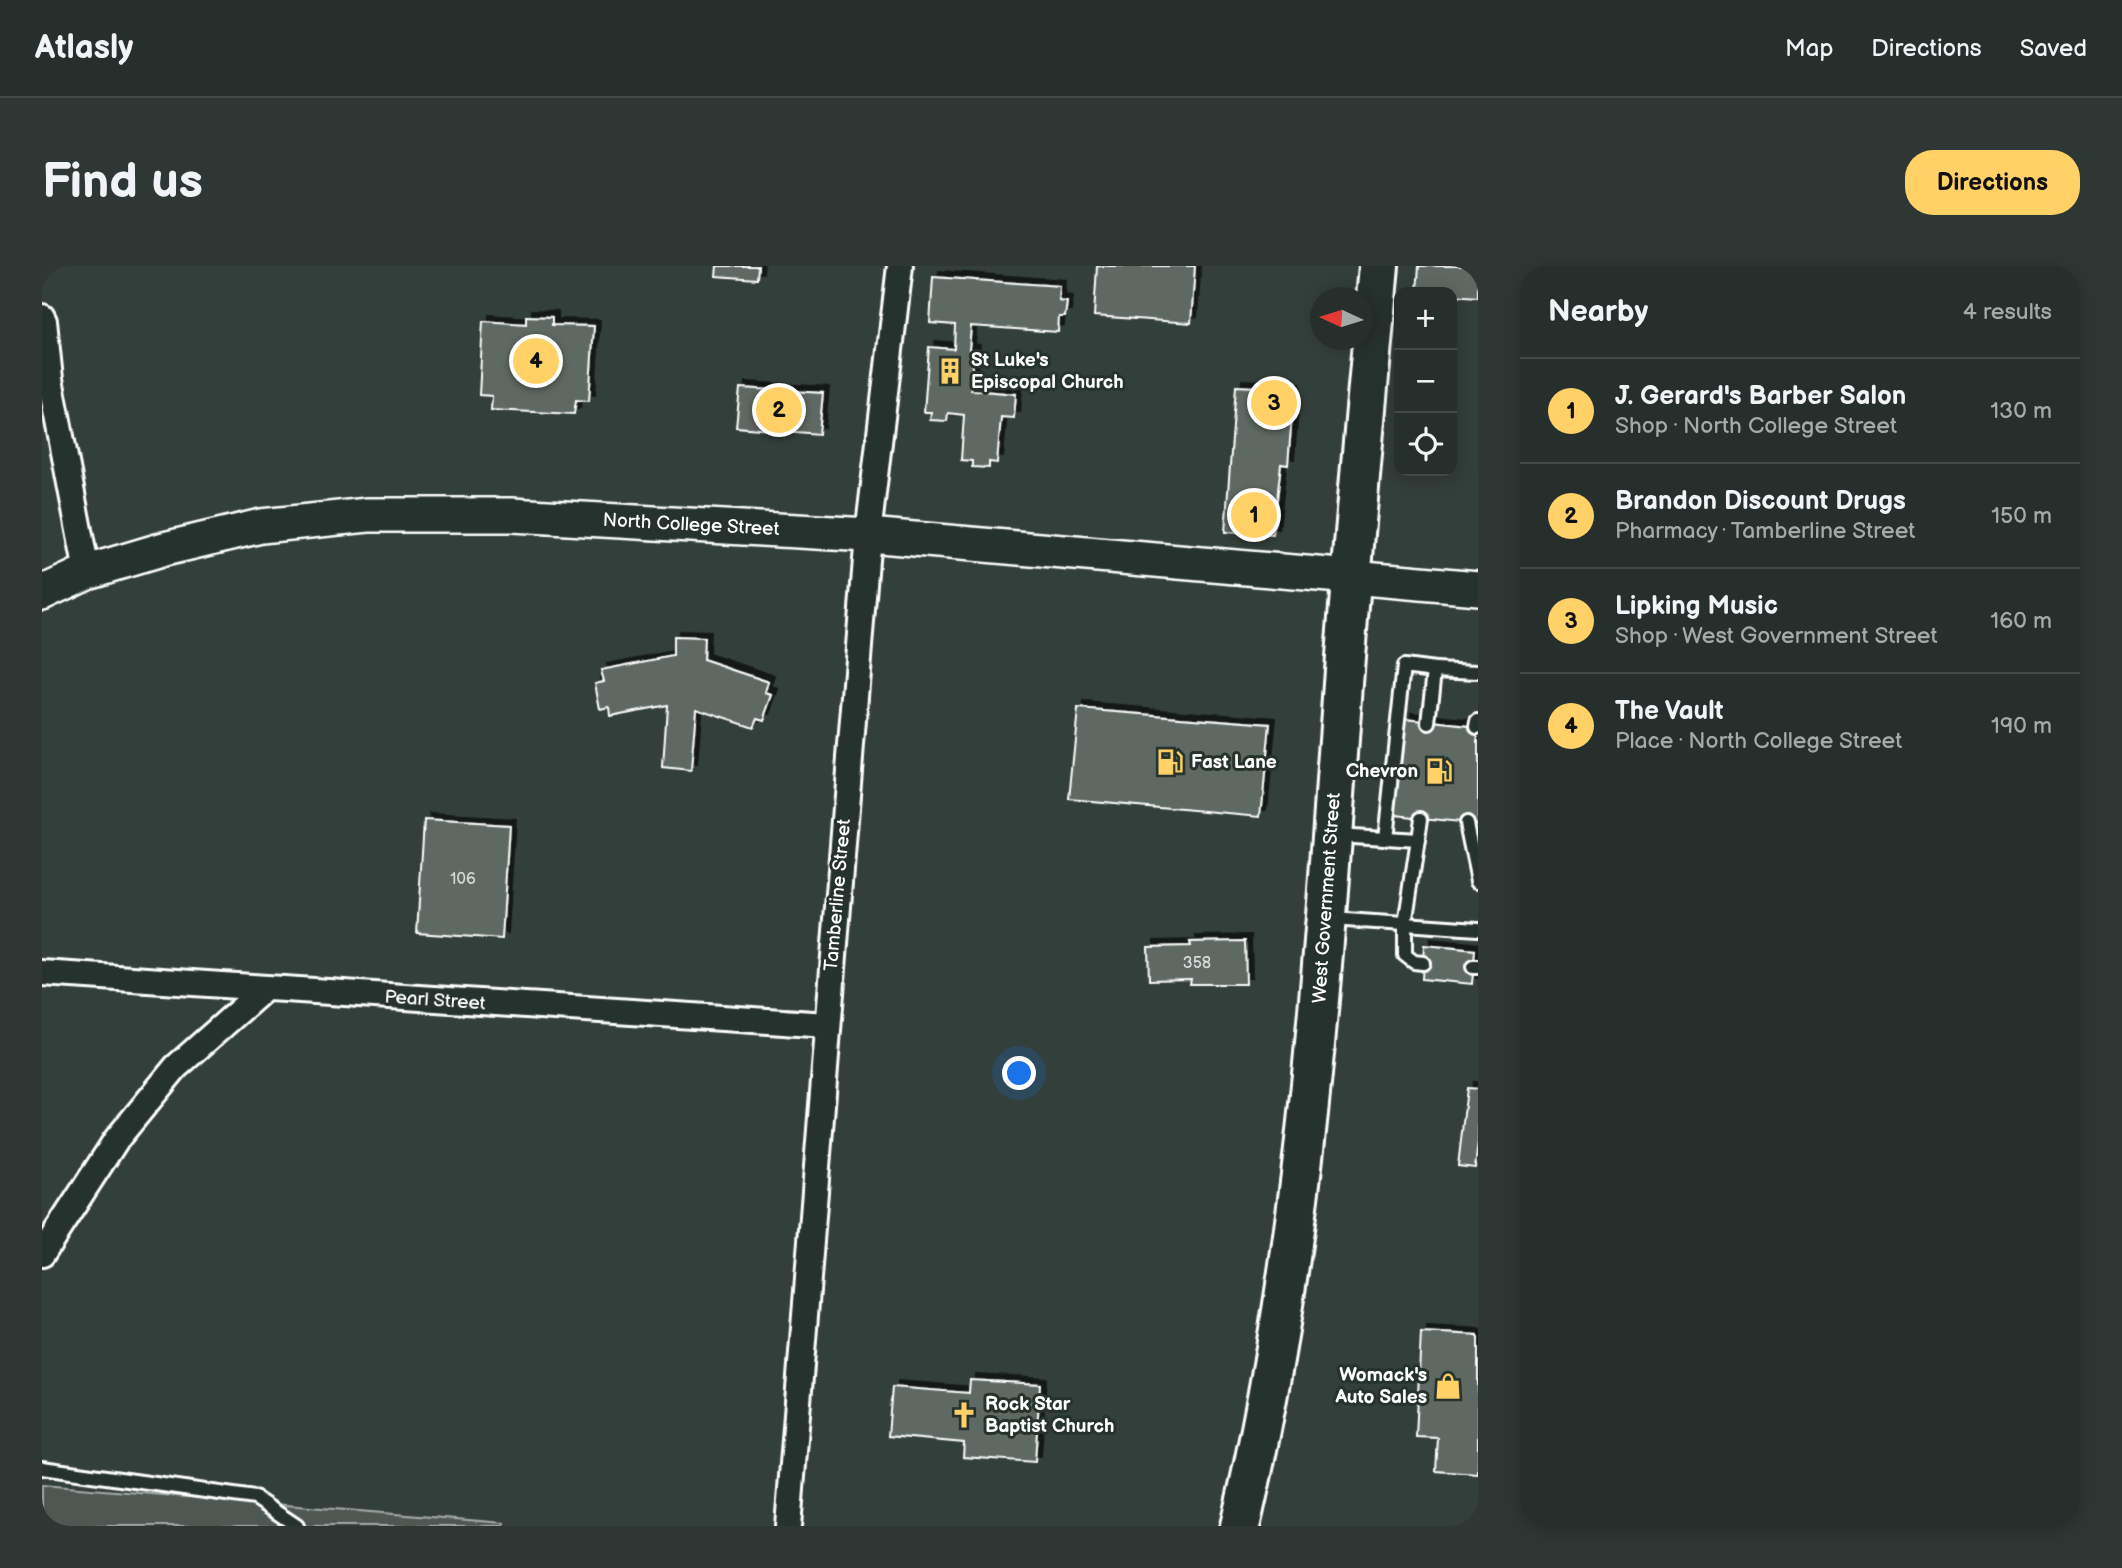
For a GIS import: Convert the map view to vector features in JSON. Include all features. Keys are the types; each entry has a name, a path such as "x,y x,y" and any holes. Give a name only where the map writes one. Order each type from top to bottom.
{"main road":[{"name":"West Government Street","path":"1240,1526 1254,1468 1288,1284 1322,990 1350,577 1379,266"},
{"name":"North College Street","path":"42,593 87,572 164,549 261,526 368,515 512,515 867,535 1478,588"}],"street":[{"name":"Tamberline Street","path":"788,1526 867,535 900,266"},
{"path":"42,317 50,379 87,572"},
{"name":"Pearl Street","path":"42,974 828,1025"},
{"path":"42,1254 116,1140 176,1067 264,989"}],"lane":[{"path":"1385,838 1404,666 1478,672"},
{"path":"1429,723 1435,670"},
{"path":"1477,727 1478,721"},
{"path":"1421,818 1405,924 1405,955 1414,962 1423,964"},
{"path":"1466,823 1478,881"},
{"path":"1332,835 1418,841"},
{"path":"1327,919 1478,929"},
{"path":"42,1468 255,1498 298,1526"}],"shaded area":[{"path":"42,1485 504,1523 504,1526 42,1526"}],"building":[{"path":"717,266 758,266 757,279 716,276"},
{"path":"1097,266 1195,266 1191,323 1094,316"},
{"path":"1419,266 1478,266 1478,297 1457,295 1457,287 1417,287"},
{"name":"St Luke's Episcopal Church","path":"933,277 1060,286 1059,301 1067,302 1065,317 1059,317 1058,332 971,326 969,350 974,351 971,390 1016,394 1014,418 1001,417 997,463 989,462 989,468 972,467 972,461 961,460 964,415 948,413 947,421 930,420 931,412 924,412 929,347 954,349 955,325 930,323"},
{"path":"526,316 552,317 552,325 594,326 589,401 576,400 574,414 491,410 492,396 479,395 483,321 526,324"},
{"path":"1236,386 1294,389 1288,465 1281,464 1273,535 1225,532"},
{"path":"740,388 823,393 819,434 736,427"},
{"path":"673,637 704,638 703,660 769,682 766,693 773,695 764,720 757,718 753,727 696,708 691,771 663,768 667,705 610,716 609,707 600,709 595,683 604,681 601,670 673,656"},
{"name":"Fast Lane","path":"1078,709 1270,724 1261,816 1069,799"},
{"name":"Chevron","path":"1405,719 1478,727 1478,824 1395,815"},
{"path":"424,820 509,825 502,939 417,933"},
{"path":"1245,941 1246,984 1190,984 1191,979 1149,980 1148,947 1191,946 1190,942"},
{"path":"1424,945 1475,950 1472,984 1422,979"},
{"path":"1467,1088 1478,1089 1475,1168 1458,1166"},
{"name":"Womack's Auto Sales","path":"1421,1332 1478,1335 1478,1474 1436,1471 1438,1438 1416,1437"},
{"name":"Rock Star Baptist Church","path":"970,1380 1040,1384 1035,1462 963,1457 964,1443 888,1436 892,1387 969,1393"}],"place":[{"name":"The Vault","path":"536,361"},
{"name":"St Luke's Episcopal Church","path":"950,371"},
{"name":"Lipking Music","path":"1274,403"},
{"name":"Brandon Discount Drugs","path":"779,410"},
{"name":"J. Gerard's Barber Salon","path":"1254,515"},
{"name":"Fast Lane","path":"1170,762"},
{"name":"Chevron","path":"1439,771"},
{"name":"Womack's Auto Sales","path":"1448,1386"},
{"name":"Rock Star Baptist Church","path":"964,1415"}]}
